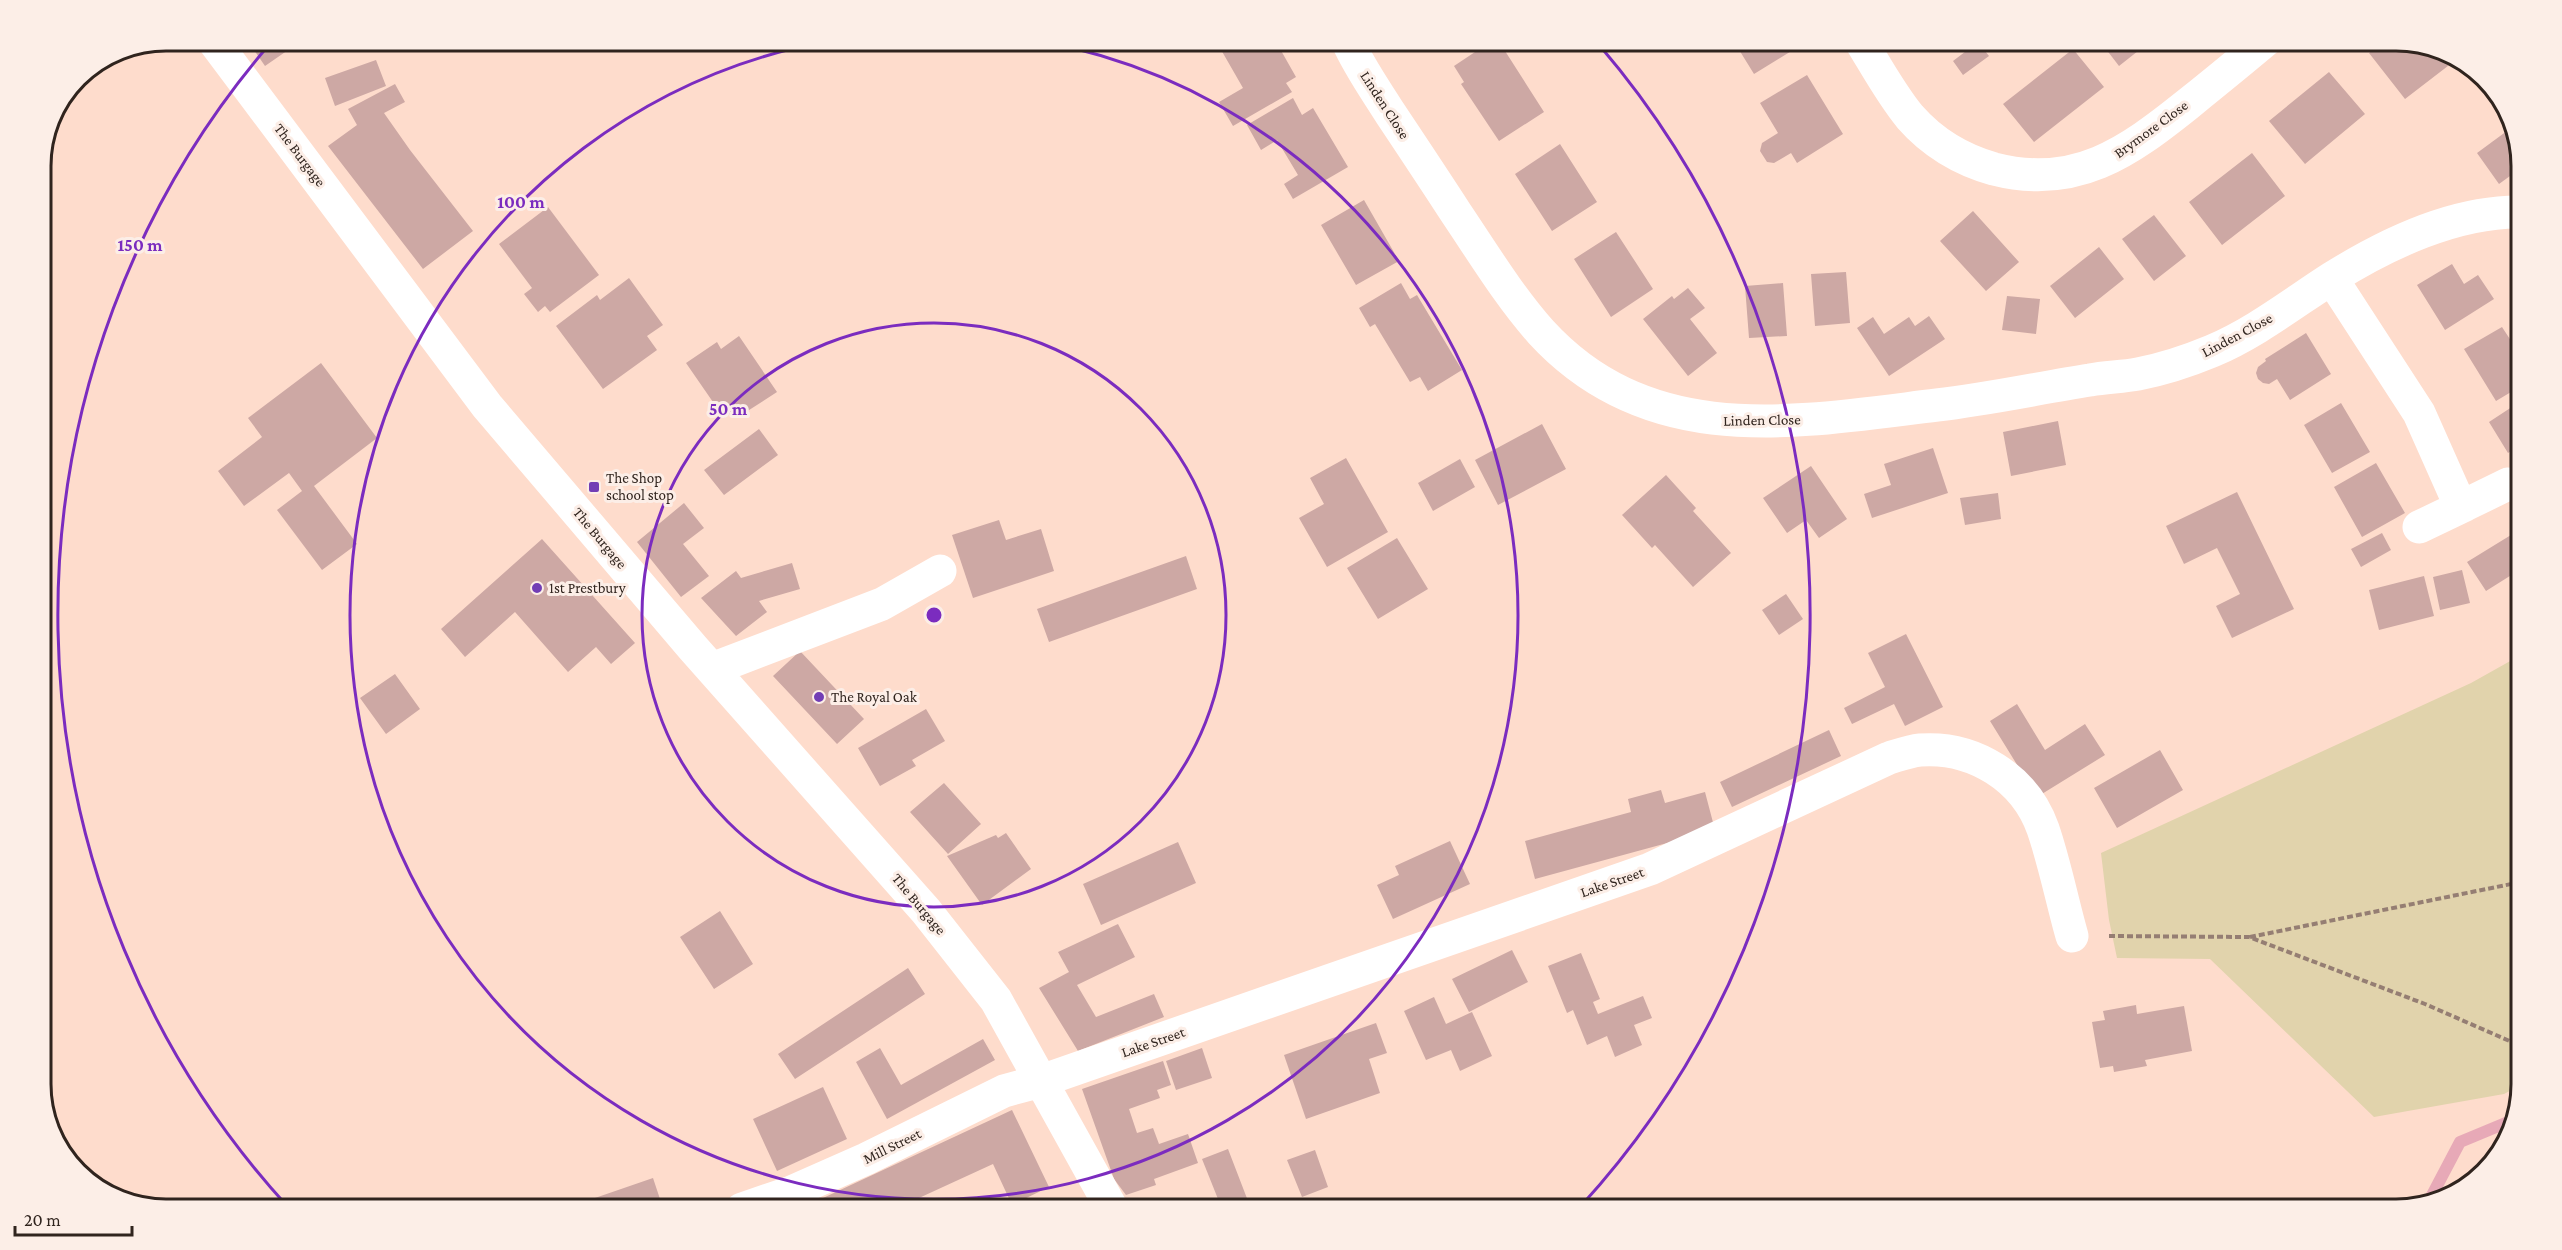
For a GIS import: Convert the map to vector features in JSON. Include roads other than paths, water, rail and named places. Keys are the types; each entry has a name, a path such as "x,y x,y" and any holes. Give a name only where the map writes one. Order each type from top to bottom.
{"street":[{"name":"The Burgage","path":"221,51 488,406 712,669 926,911 996,1000 1106,1199"},
{"name":"Linden Close","path":"1353,51 1368,79 1499,277 1541,332 1564,354 1618,390 1647,403 1714,420 1749,422 1828,418 1976,401 2094,379 2136,375 2176,365 2215,350 2367,258 2404,240 2470,217 2496,212 2511,212"},
{"name":"Brymore Close","path":"1867,51 1905,110 1932,138 1955,154 1982,165 2010,173 2041,176 2071,172 2101,164 2128,150 2252,51"},
{"path":"2332,279 2420,413 2455,494 2465,505"},
{"path":"2419,527 2508,484"},
{"path":"712,669 882,603 940,571"},
{"name":"Lake Street","path":"1041,1081 1650,869 1889,758 1918,750 1940,749 1973,758 2003,774 2019,789 2033,808 2043,829 2072,936"},
{"name":"Mill Street","path":"796,1199 866,1159 1004,1091 1041,1081"}],"waterway":[{"path":"2434,1192 2460,1142 2504,1124"}],"place":[{"name":"The Shop school stop","path":"594,487"},
{"name":"1st Prestbury","path":"537,588"},
{"name":"The Royal Oak","path":"819,697"}]}
